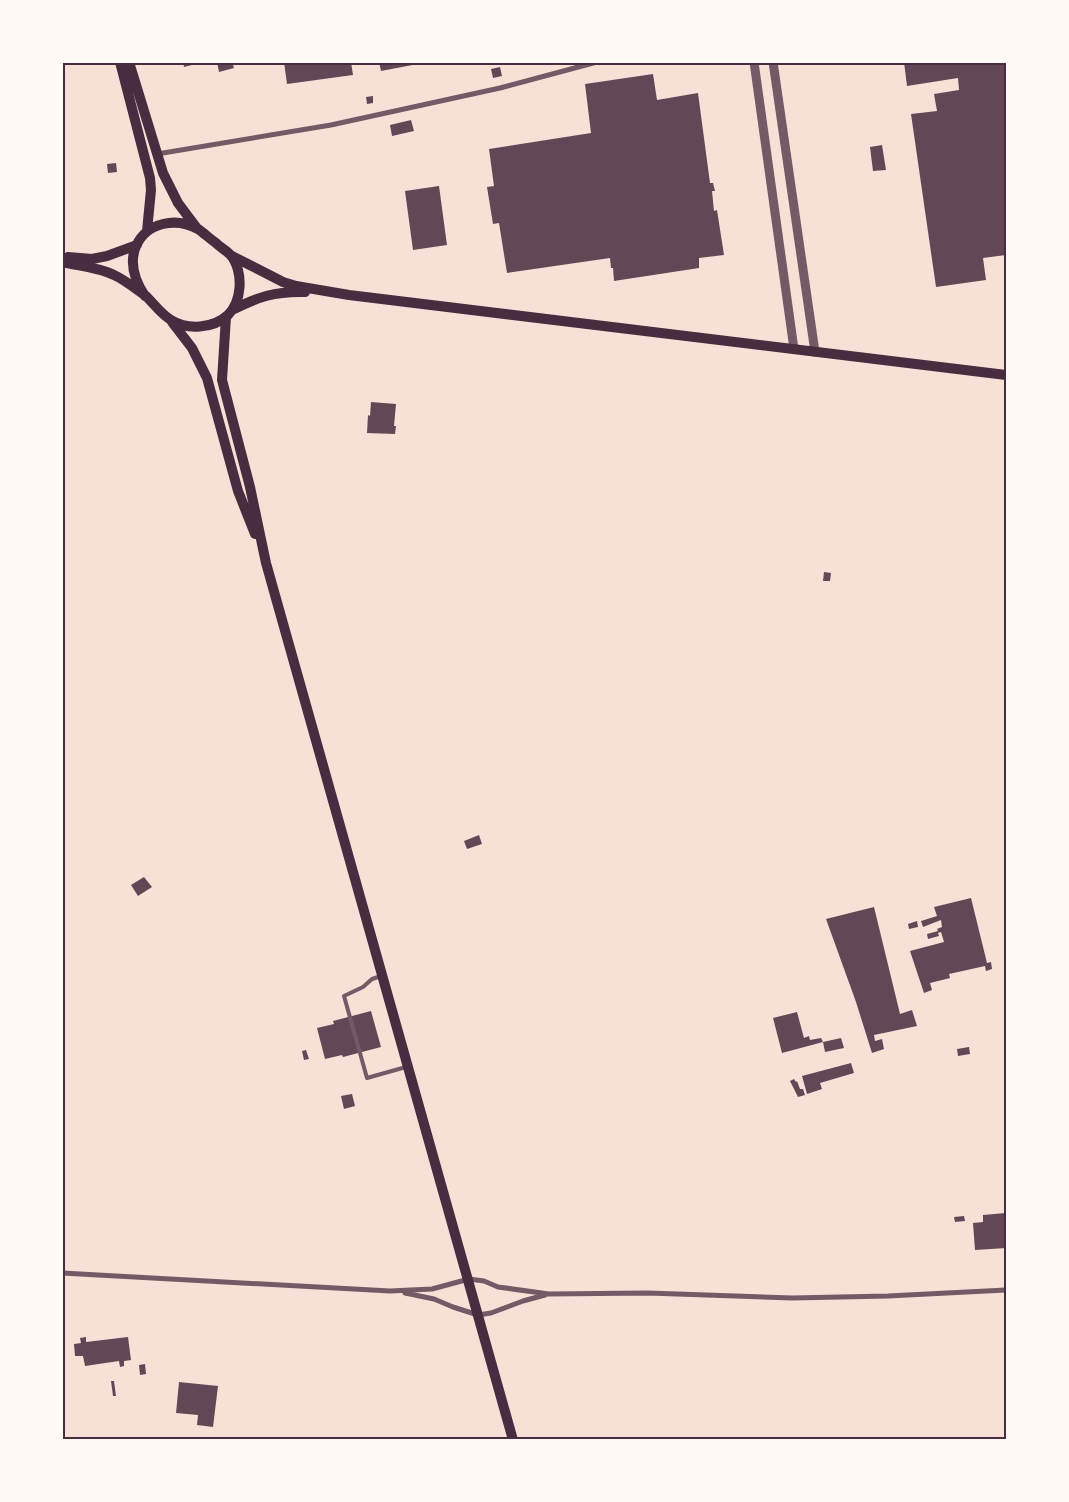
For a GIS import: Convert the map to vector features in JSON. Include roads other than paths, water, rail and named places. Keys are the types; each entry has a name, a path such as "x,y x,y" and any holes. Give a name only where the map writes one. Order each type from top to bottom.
{"main road":[{"path":"120,62 150,178 151,190 147,231"},
{"path":"129,62 171,193 186,215 198,229 232,256 283,282 349,295 1006,375"},
{"path":"145,296 138,285 133,260 137,245 147,231 152,227 168,223 187,224 198,229"},
{"path":"62,257 92,259 107,256 137,245"},
{"path":"232,256 237,267 239,286 238,295 229,314 222,380 250,487 266,563 513,1440"},
{"path":"62,262 104,271 125,282 145,296 170,319 192,348 207,378 238,491 266,563"},
{"path":"170,319 183,325 211,325 263,296 280,292 349,295"}],"street":[{"path":"157,154 331,125 500,88 597,62"},
{"path":"754,62 794,349"},
{"path":"773,62 815,352"},
{"path":"62,1273 390,1291 432,1289 469,1280 484,1281 498,1287 549,1294 648,1293 792,1298 888,1296 1006,1290"},
{"path":"390,1291 434,1299 478,1315 491,1313 549,1294"}],"lane":[{"path":"382,975 344,996 367,1078 408,1066"}]}
